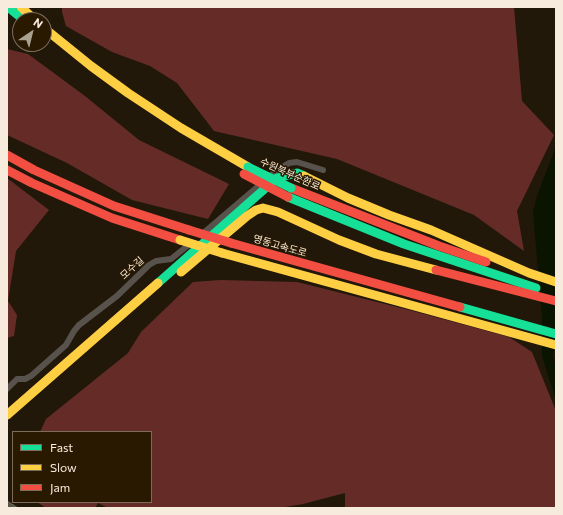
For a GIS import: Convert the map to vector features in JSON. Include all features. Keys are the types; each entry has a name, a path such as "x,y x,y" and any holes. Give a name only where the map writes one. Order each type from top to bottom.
{"highway":[{"name":"수원북부순환로","path":"52,34 128,93 288,197 404,244 529,282 556,286"},
{"name":"수원북부순환로","path":"52,44 78,65 166,128 246,171 556,293"},
{"name":"영동고속도로","path":"7,155 34,170 114,206 231,243 556,334"},
{"path":"7,170 32,183 112,218 180,240 222,253 556,345"},
{"path":"7,416 277,178 297,173 348,198 389,215 432,230 529,282 556,301"},
{"path":"7,416 13,414 247,216 256,210 263,208 278,212 339,240 376,254 529,282 556,282"}],"street":[{"name":"모수길","path":"7,389 17,379 25,379 31,376 66,345 79,325 117,296 149,265 156,261 171,259 178,255 276,171 289,163 297,162 323,170"}],"shaded area":[{"path":"62,7 514,7 522,101 554,135 517,211 524,251 474,215 337,159 214,131 177,83 150,66 112,52 66,26"},
{"path":"7,49 12,50 12,52 28,54 85,96 139,140 229,184 208,219 132,200 67,163 7,135"},
{"path":"556,146 556,334 553,356 556,365 556,400 542,356 542,318 533,212 537,196"},
{"path":"7,178 49,210 16,251 8,301 17,315 14,336 7,338"},
{"path":"220,280 297,282 509,337 532,352 556,411 556,508 345,508 345,493 303,504 279,508 108,508 98,503 152,503 152,431 40,431 46,419 128,353 141,332 193,282"},
{"path":"38,503 98,503 95,508 46,508"}],"building":[{"path":"7,501 18,508 7,508"}],"traffic: fast":[{"path":"8,7 14,12"},
{"path":"248,167 291,188"},
{"path":"158,283 277,178 297,173 304,176"},
{"path":"288,197 404,244 536,288"},
{"path":"460,307 556,334"}],"traffic: slow":[{"path":"21,7 26,12"},
{"path":"52,34 128,93 181,128 248,167"},
{"path":"304,176 348,198 431,230 529,273 556,282"},
{"path":"181,272 247,216 256,210 263,208 278,212 339,240 376,254 436,270"},
{"path":"180,240 222,253"},
{"path":"222,253 556,345"},
{"path":"7,415 158,283"}],"traffic: jam":[{"path":"7,155 34,170 114,206 189,230"},
{"path":"7,170 32,183 112,218 180,240"},
{"path":"244,174 288,197"},
{"path":"291,188 439,246 486,262"},
{"path":"189,230 231,243"},
{"path":"231,243 460,307"},
{"path":"436,270 556,301"}]}
